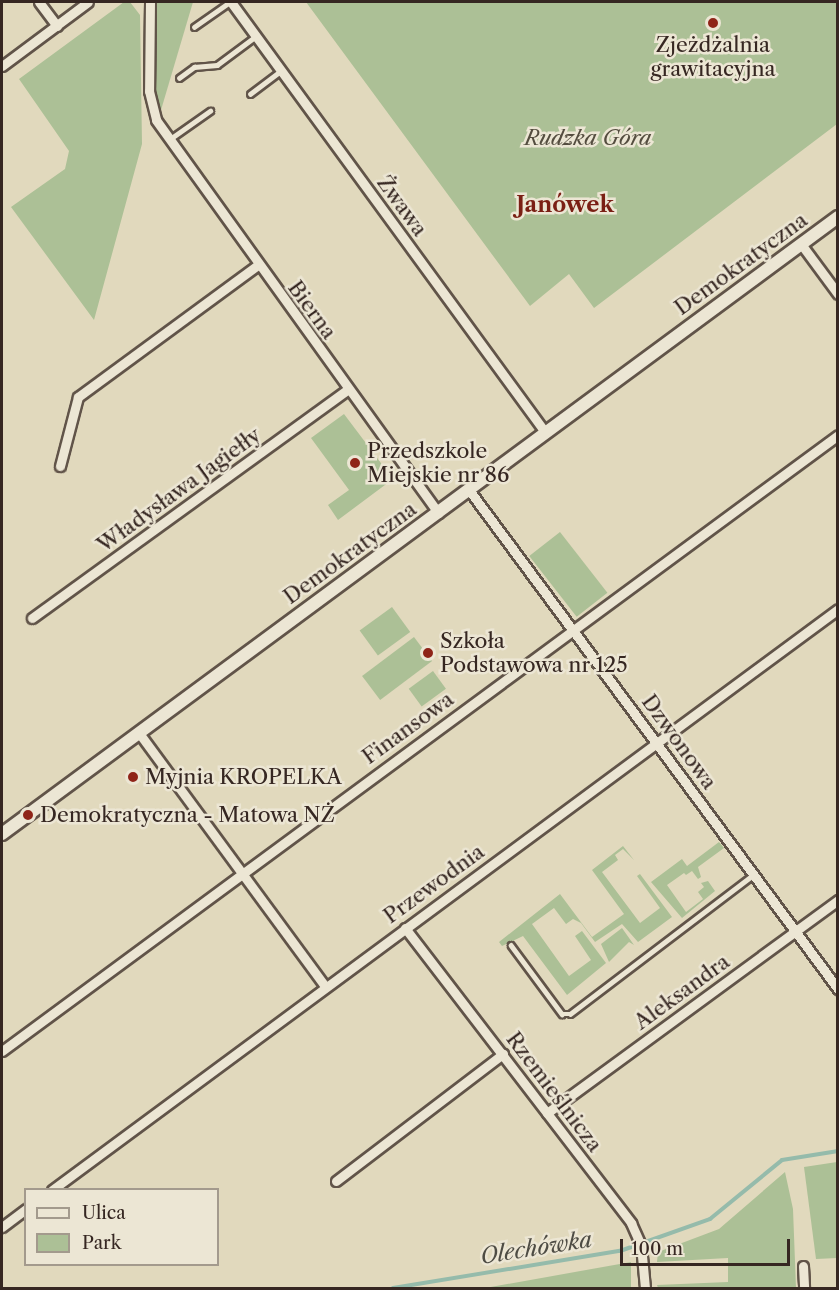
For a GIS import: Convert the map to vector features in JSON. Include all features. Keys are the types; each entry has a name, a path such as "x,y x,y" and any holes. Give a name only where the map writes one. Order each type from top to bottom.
{"street":[{"path":"39,2 57,26"},
{"path":"2,66 88,2"},
{"name":"Bierna","path":"150,2 149,91 159,126 347,390 438,513"},
{"name":"Żwawa","path":"230,2 545,432"},
{"name":"Demokratyczna","path":"2,834 837,217"},
{"path":"801,244 837,294"},
{"path":"60,466 78,397 258,265"},
{"name":"Władysława Jagiełły","path":"32,618 347,390"},
{"name":"Finansowa","path":"2,1051 837,435"},
{"name":"Dzwonowa","path":"469,490 837,988"},
{"name":"Przewodnia","path":"55,1188 837,609"},
{"path":"139,733 325,986"},
{"name":"Aleksandra","path":"547,1113 837,900"},
{"name":"Rzemieślnicza","path":"405,928 503,1054 637,1235 644,1254 645,1288"},
{"path":"336,1181 503,1054"},
{"path":"2,1227 24,1210"},
{"path":"803,1266 804,1288"}],"lane":[{"path":"194,27 230,2"},
{"path":"179,78 194,67 217,65 256,36"},
{"path":"249,94 281,70"},
{"path":"169,140 210,111"},
{"path":"511,945 562,1014 570,1014 754,874"}],"green space":[{"path":"124,2 130,2 140,15 142,144 94,320 11,207 65,169 69,151 19,79"},
{"path":"154,2 193,2 161,110 155,95"},
{"name":"Rudzka Góra","path":"306,2 837,2 837,124 594,308 569,274 530,306"},
{"path":"344,414 393,479 338,520 328,505 349,490 311,438"},
{"path":"560,532 607,593 577,617 529,556"},
{"path":"392,607 410,632 378,656 360,631"},
{"path":"414,637 432,661 380,700 362,676"},
{"path":"433,671 446,689 422,706 409,689"},
{"path":"719,842 724,848 698,867 701,877 698,879 692,871 686,875 684,873 667,885 686,912 703,899 698,892 704,887 701,883 708,881 715,891 682,918 651,882 682,859 687,866"},
{"path":"623,846 634,860 623,849 615,855 618,860 602,872 640,923 660,908 637,876 640,874 672,917 638,942 622,924 595,942 581,923 573,919 566,924 554,908 532,924 569,976 591,960 575,936 582,931 606,963 567,995 523,936 502,946 499,942 560,894 592,937 624,914 592,870"},
{"path":"622,928 634,945 629,942 609,962 601,944"},
{"path":"837,1162 837,1258 816,1259 804,1167"},
{"path":"785,1172 793,1209 796,1288 658,1288 657,1285 728,1282 728,1258 657,1262 658,1252 719,1229"},
{"path":"631,1262 631,1288 485,1288"}],"waterway":[{"name":"Olechówka","path":"393,1288 620,1251 710,1219 782,1160 838,1151"}],"place":[{"name":"Zjeżdżalnia grawitacyjna","path":"713,23"},
{"name":"Przedszkole Miejskie nr 86","path":"355,463"},
{"name":"Szkoła Podstawowa nr 125","path":"428,653"},
{"name":"Myjnia KROPELKA","path":"133,777"},
{"name":"Demokratyczna - Matowa NŻ","path":"28,815"}],"district":[{"name":"Janówek","path":"565,205"}]}
